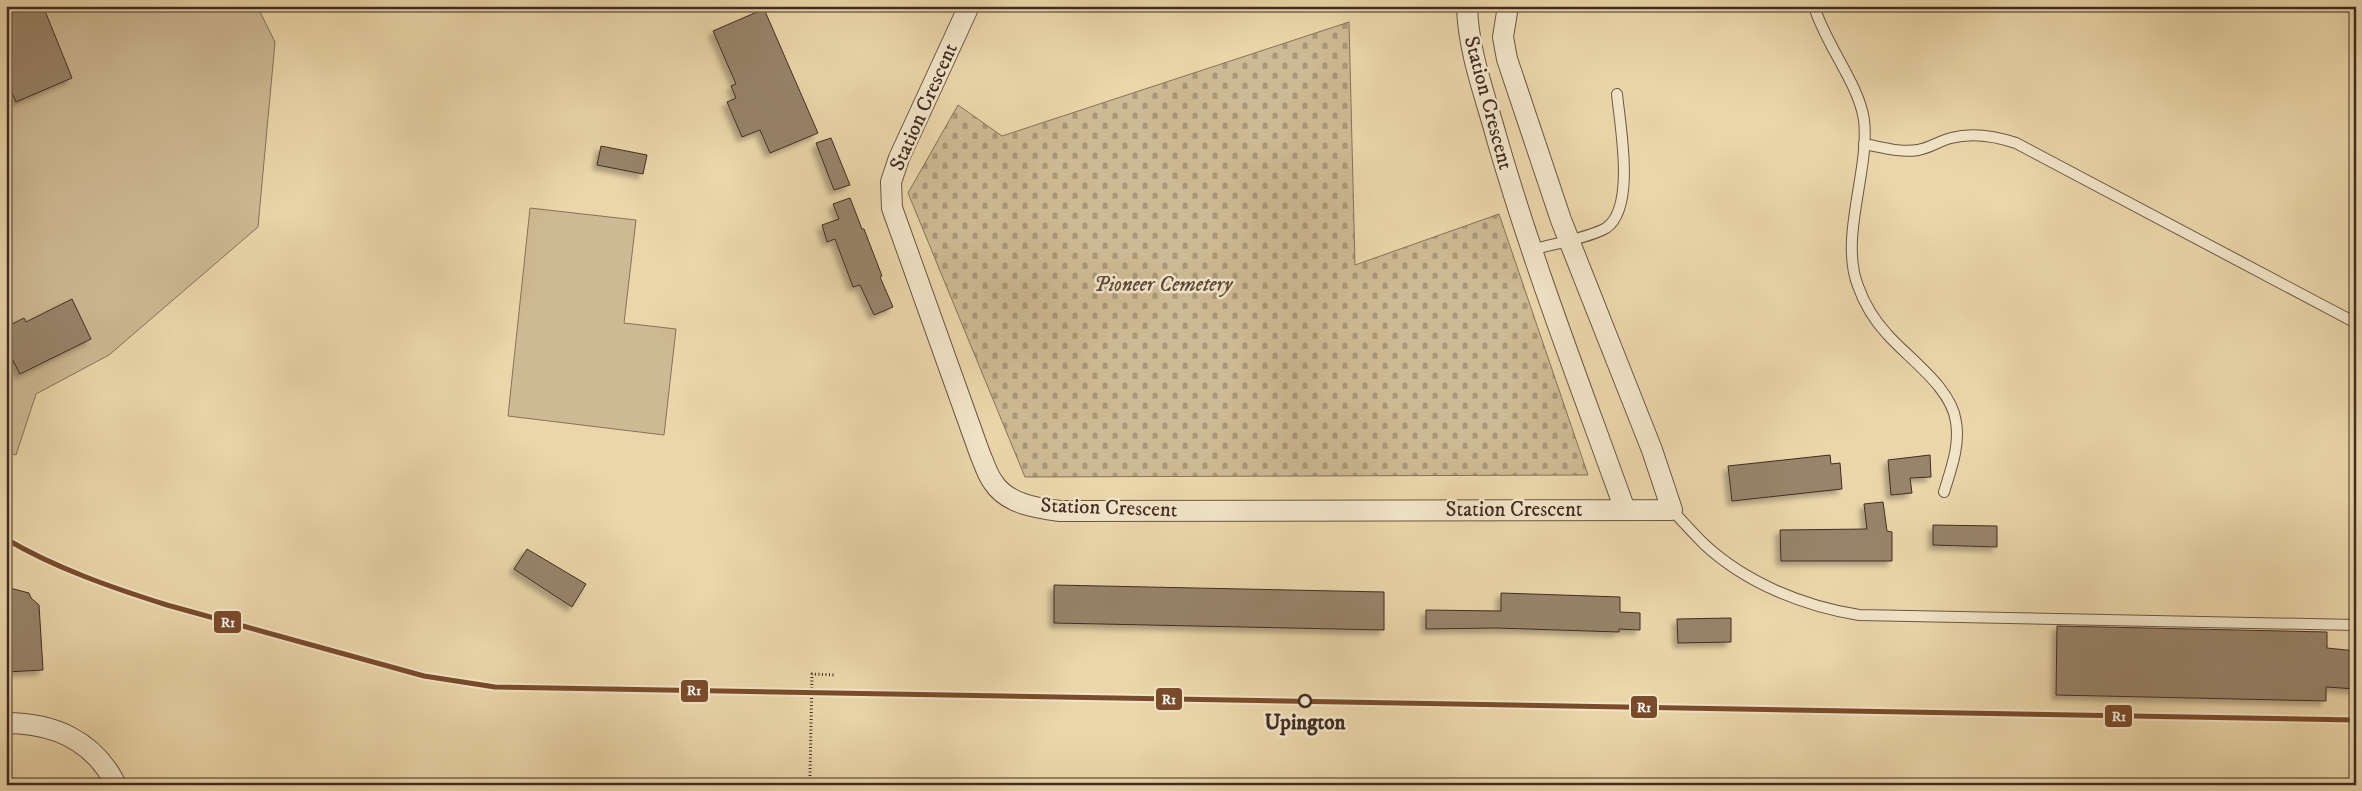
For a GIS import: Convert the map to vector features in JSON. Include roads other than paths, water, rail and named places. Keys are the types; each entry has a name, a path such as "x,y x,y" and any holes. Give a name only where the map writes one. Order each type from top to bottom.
{"street":[{"name":"Station Crescent","path":"969,6 899,158 893,173 890,189 892,208 905,247 980,454 992,482 1004,494 1033,507 1060,511 1672,510 1652,450 1569,240 1507,58 1503,37 1508,6"},
{"name":"Station Crescent","path":"1467,6 1468,26 1506,172 1625,510"},
{"path":"6,722 38,724 67,734 78,741 100,761 116,785"}],"lane":[{"path":"1814,6 1834,54 1858,97 1864,122 1864,144 1852,253 1857,284 1868,307 1886,334 1939,387 1951,404 1957,423 1957,448 1944,492"},
{"path":"1532,250 1606,228 1618,212 1624,180 1617,94"},
{"path":"1864,144 1916,150 1932,146 1949,138 1971,135 2000,138 2016,143 2356,323"},
{"path":"1672,510 1704,544 1721,558 1760,582 1804,603 1859,615 2356,625"}],"place":[{"name":"Upington","path":"1305,701"}],"park label":[{"name":"Pioneer Cemetery","path":"1163,285"}]}
